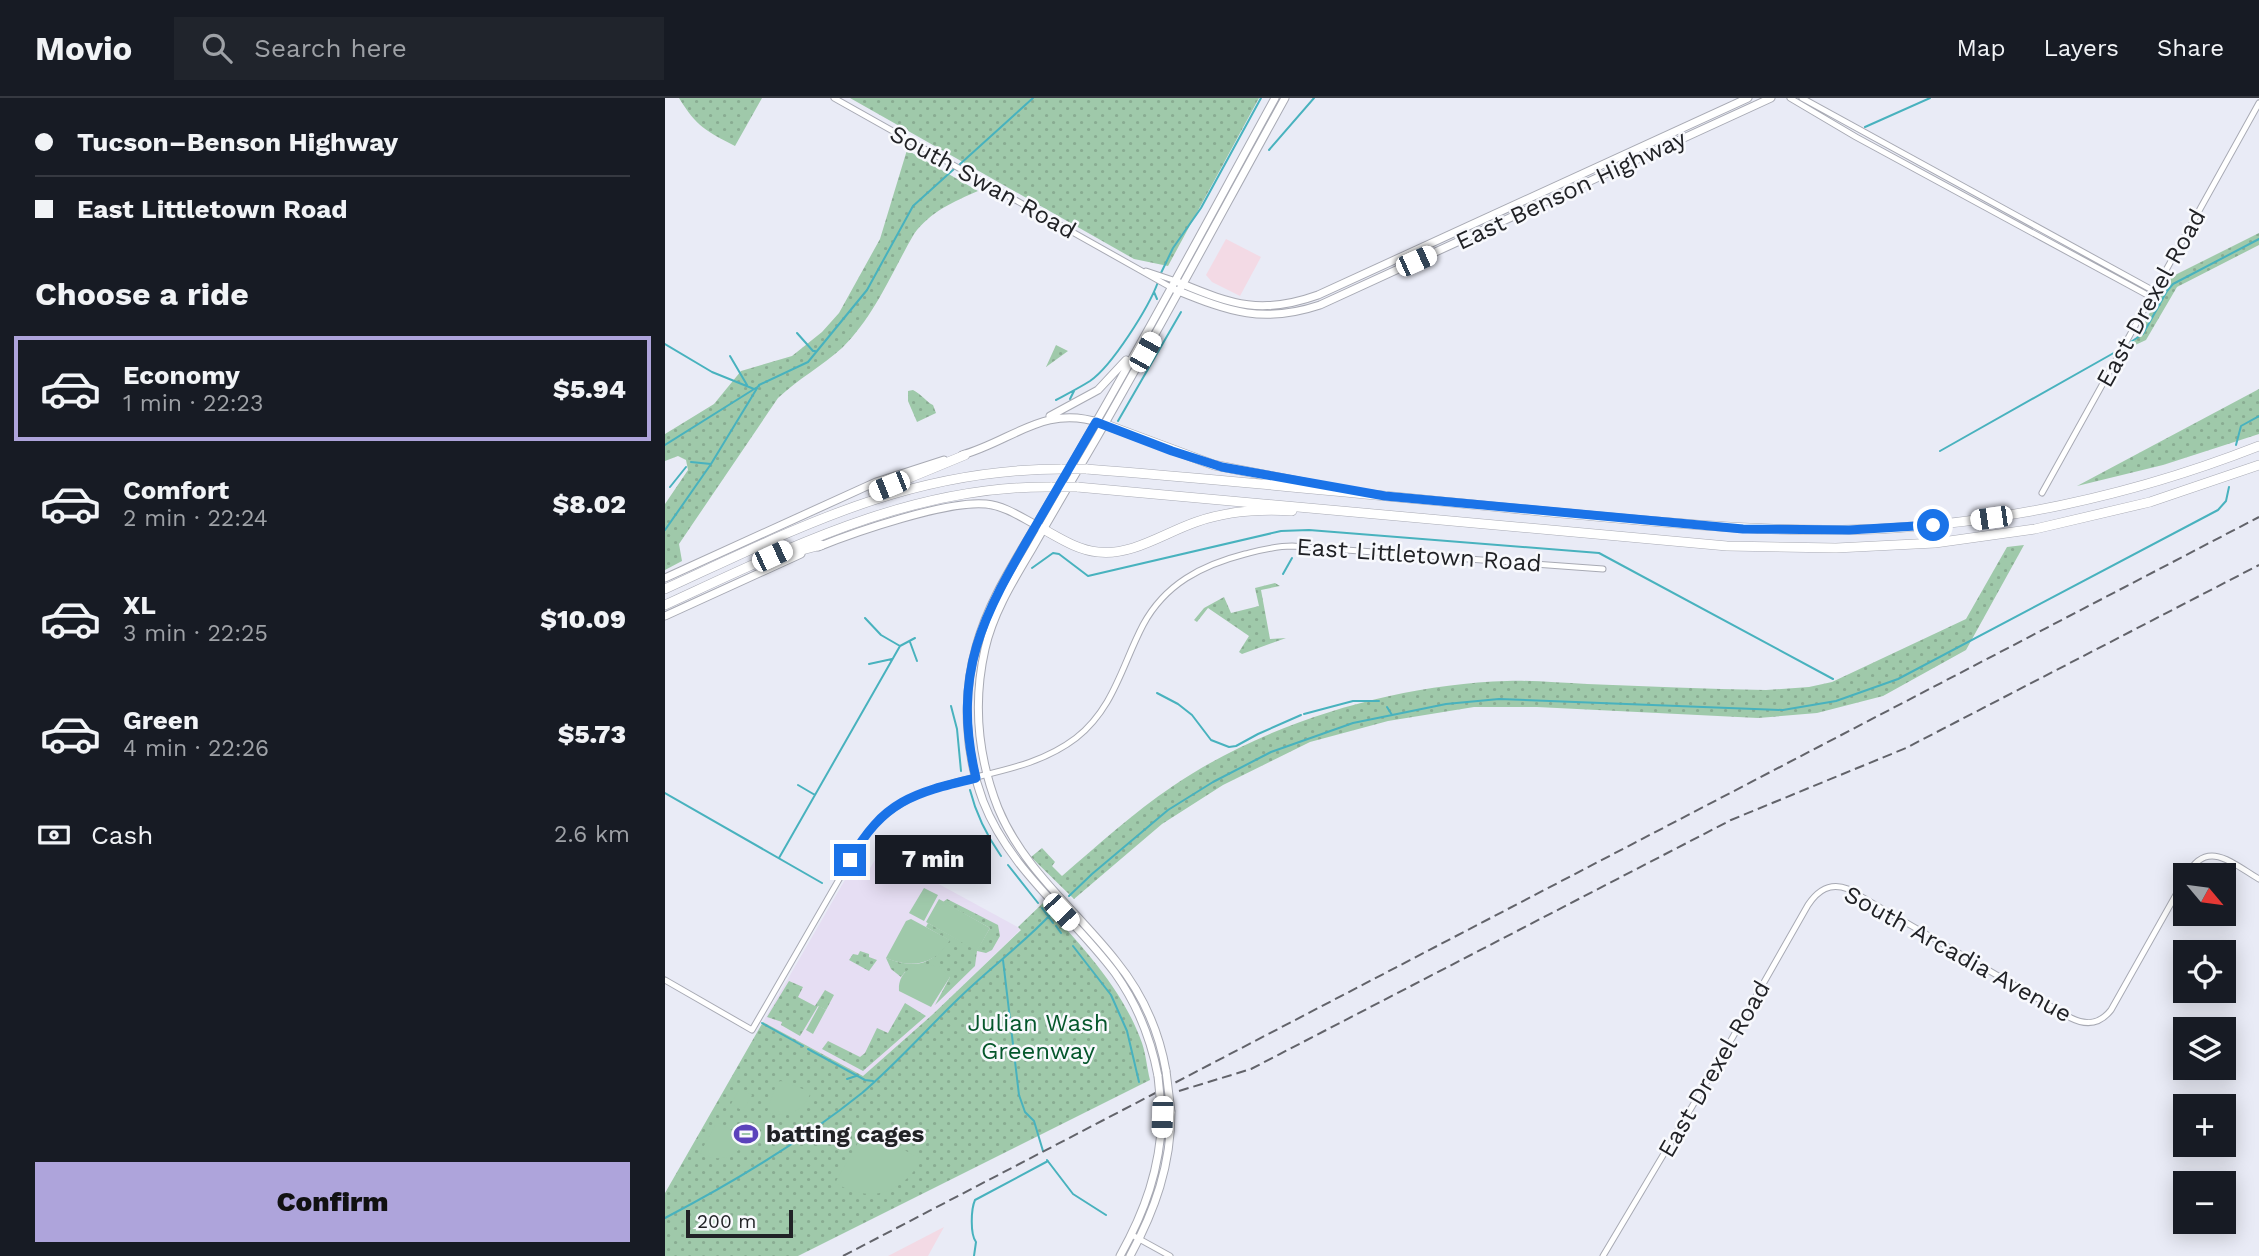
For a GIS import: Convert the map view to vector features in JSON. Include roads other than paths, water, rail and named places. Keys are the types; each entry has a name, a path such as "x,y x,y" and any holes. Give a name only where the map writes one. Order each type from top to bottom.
{"highway":[{"path":"1100,423 1222,467 1385,496"},
{"path":"665,589 835,512 906,489 996,472 1086,469 1712,527 1797,531 1904,527 2046,509 2157,481 2259,446"},
{"path":"752,550 836,509 965,455"},
{"path":"665,605 836,528 909,505 985,491 1077,486 1707,544 1792,548 1902,545 2035,529 2142,504 2259,466"},
{"path":"1040,527 1078,548 1105,553 1129,549 1204,520 1248,511 1283,510 1488,524"},
{"path":"759,562 821,545"}],"main road":[{"path":"665,578 882,480 965,455 1023,429 1098,390 1119,370 1178,286 1275,98"},
{"path":"1130,1256 1158,1160 1162,1117 1158,1076 1147,1033 1127,992 1107,964 1012,855 995,828 976,778 967,724 967,694 980,633 993,600 1040,527 1285,98"},
{"name":"East Benson Highway","path":"1178,286 1236,304 1276,307 1295,303 1329,290 1748,98"},
{"name":"East Benson Highway","path":"1178,286 1250,314 1283,314 1320,305 1771,98"},
{"path":"1100,423 1145,334"},
{"path":"1023,429 1062,416 1100,423"},
{"path":"665,616 821,545 908,517 975,504 1001,507 1040,527"},
{"path":"1040,527 1002,603 985,649 978,716 986,775 1005,822 1024,854 1116,960 1136,989 1156,1032 1166,1071 1171,1112 1170,1142 1152,1213 1120,1256"}],"street":[{"name":"South Swan Road","path":"834,98 1133,267 1178,286"},
{"path":"1790,98 1856,137 2153,294"},
{"path":"1802,98 2153,294"},
{"name":"East Drexel Road","path":"2042,493 2259,103"},
{"name":"East Littletown Road","path":"665,980 752,1030 871,827 890,809 911,797 1051,754 1085,730 1110,701 1152,609 1194,571 1272,546 1315,546 1604,569"},
{"path":"2194,863 2201,857 2212,856 2231,863"},
{"path":"2237,867 2259,879"},
{"name":"East Drexel Road","path":"1604,1256 1808,905 1819,892 1829,886"},
{"name":"South Arcadia Avenue","path":"1829,886 1848,889 2071,1018 2088,1024 2103,1019 2113,1007 2173,899"},
{"path":"1135,1237 1170,1256"}],"waterway":[{"path":"959,165 1033,98"},
{"path":"1161,273 1173,248 1201,208 1261,98"},
{"path":"1269,150 1314,98"},
{"path":"1865,127 1930,98"},
{"path":"665,530 711,464 759,385 808,362 867,290 913,206 954,169"},
{"path":"2126,345 2143,334 2173,284 2259,239"},
{"path":"1056,400 1090,381 1109,363 1138,320 1158,282"},
{"path":"1154,292 1157,299"},
{"path":"1118,421 1181,312"},
{"path":"797,333 815,351"},
{"path":"665,344 712,372 754,389"},
{"path":"1940,451 2119,350"},
{"path":"730,356 747,385"},
{"path":"665,445 759,386"},
{"path":"1070,399 1074,391"},
{"path":"2236,445 2241,426 2259,416"},
{"path":"691,462 711,464"},
{"path":"670,487 686,467"},
{"path":"1069,896 1168,810 1213,782 1271,752 1353,723 1446,704 1499,699 1783,710 1836,701 1898,679 2218,510 2226,501 2229,487"},
{"path":"1032,568 1053,553 1059,554 1088,576 1281,531 1309,530 1599,553 1833,679"},
{"path":"1283,574 1292,558"},
{"path":"865,618 881,635 900,646 915,638"},
{"path":"910,642 917,661"},
{"path":"779,858 900,646"},
{"path":"869,664 892,659"},
{"path":"1157,693 1192,715 1211,740 1229,747 1301,715"},
{"path":"1304,714 1353,701 1379,701"},
{"path":"951,706 957,729 961,771"},
{"path":"1387,707 1392,715"},
{"path":"798,785 815,795"},
{"path":"970,790 975,808 1001,856"},
{"path":"665,793 822,883"},
{"path":"1008,865 1038,903"},
{"path":"1042,908 1053,923"},
{"path":"665,1218 766,1160 862,1093 968,989 1051,914"},
{"path":"1056,926 1061,933"},
{"path":"1073,946 1111,995 1127,1031 1139,1082"},
{"path":"1003,960 1019,1095 1025,1112 1034,1121 1043,1151"},
{"path":"762,1023 803,1046"},
{"path":"808,1049 865,1080 873,1081"},
{"path":"847,1079 856,1076"},
{"path":"1047,1160 1073,1194 1106,1215"},
{"path":"974,1256 976,1242 972,1221 975,1200 1048,1161"}],"railway":[{"path":"843,1256 2259,517"},
{"path":"1179,1091 1251,1069 1731,820 1906,748 2259,565"}],"place":[{"name":"batting cages","path":"746,1134"}],"park label":[{"name":"Julian Wash Greenway","path":"1038,1037"}]}
